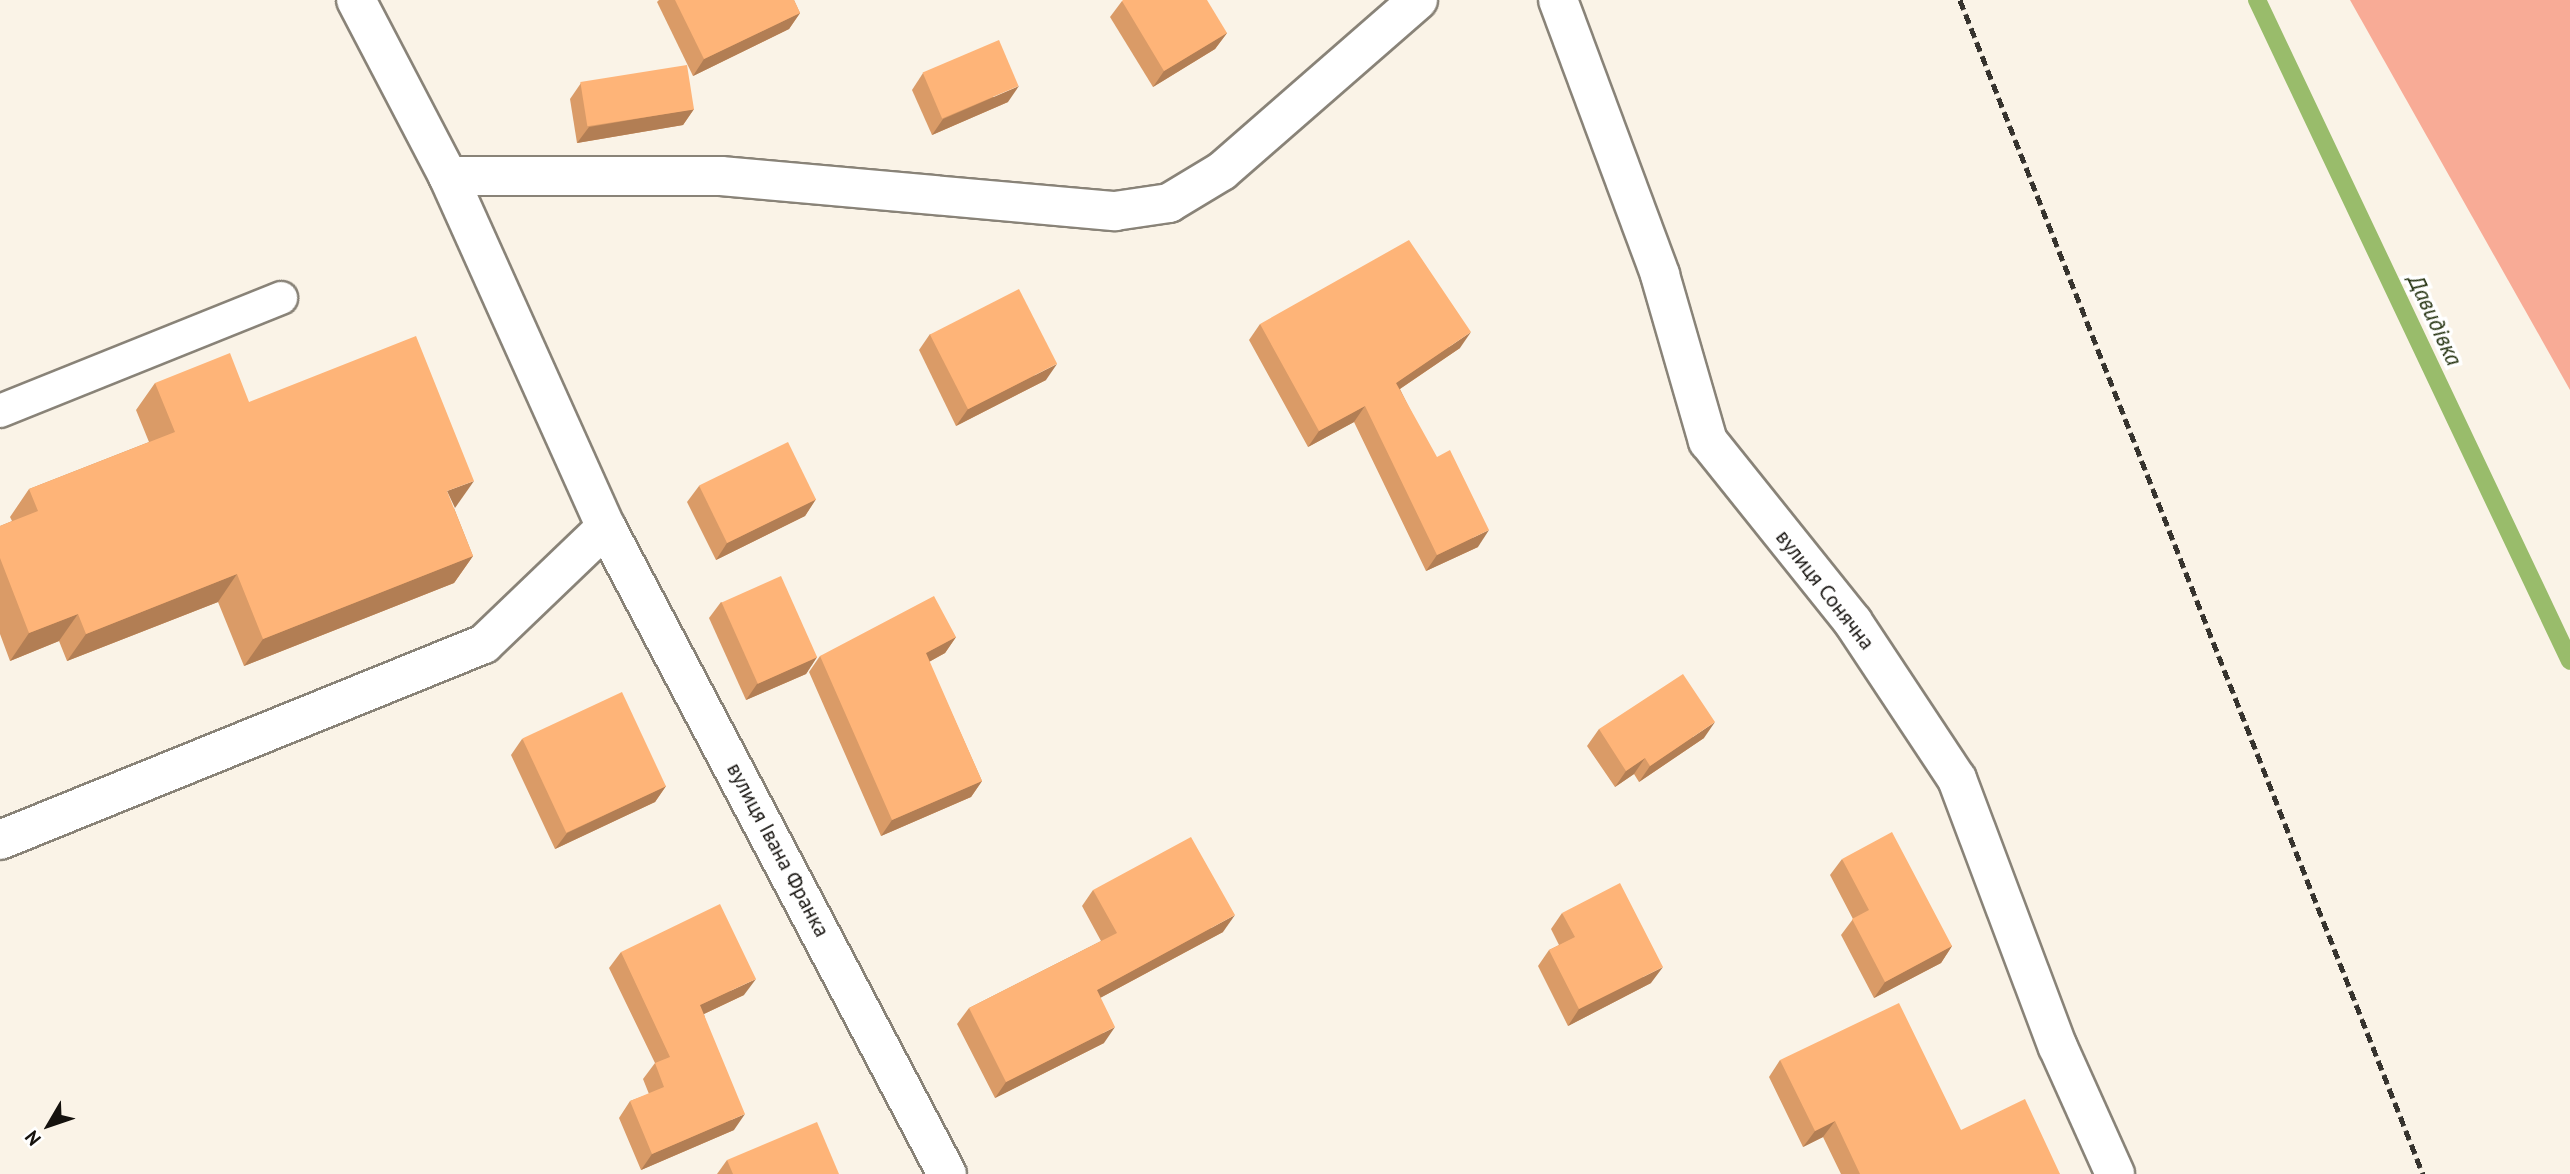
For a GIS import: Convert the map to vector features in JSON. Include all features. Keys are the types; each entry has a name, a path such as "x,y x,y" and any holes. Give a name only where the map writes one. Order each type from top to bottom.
{"street":[{"name":"вулиця Івана Франка","path":"356,0 448,176 606,527 947,1174"},
{"path":"448,176 721,176 1115,211 1168,203 1222,171 1418,0"},
{"name":"вулиця Сонячна","path":"1558,0 1660,275 1708,441 1853,622 1958,779 2058,1047 2115,1174"},
{"path":"0,840 484,644 606,527"}],"lane":[{"path":"0,411 281,298"}],"shaded area":[{"path":"2350,0 2570,0 2570,390"}],"building":[{"path":"675,0 794,0 800,13 704,59"},
{"path":"1123,0 1207,0 1227,33 1164,71"},
{"path":"999,40 1019,86 942,118 923,72"},
{"path":"687,65 694,109 587,126 580,82"},
{"path":"1409,240 1471,332 1396,383 1437,457 1450,450 1489,530 1437,555 1365,406 1319,431 1260,324"},
{"path":"1019,289 1057,364 968,409 930,334"},
{"path":"416,336 474,481 447,491 473,556 263,639 237,574 86,634 78,614 29,633 0,558 0,526 38,511 29,489 175,432 155,383 230,353 249,402"},
{"path":"788,442 816,500 727,543 699,485"},
{"path":"781,576 817,657 758,684 722,602"},
{"path":"934,596 956,637 926,653 982,781 892,820 820,656"},
{"path":"1683,674 1715,722 1650,766 1645,758 1626,771 1599,729"},
{"path":"622,692 666,786 566,833 522,738"},
{"path":"1892,832 1952,946 1885,982 1852,919 1869,910 1842,859"},
{"path":"1191,837 1235,915 1097,990 1115,1027 1006,1082 969,1008 1117,933 1093,890"},
{"path":"1620,883 1663,967 1579,1009 1549,950 1575,937 1562,913"},
{"path":"720,904 756,979 700,1005 745,1114 652,1154 630,1101 664,1087 655,1063 670,1057 621,952"},
{"path":"1899,1003 1961,1130 2025,1099 2060,1174 1860,1174 1835,1121 1815,1131 1780,1060"},
{"path":"817,1122 839,1174 733,1174 727,1160"}],"waterway":[{"name":"Давидівка","path":"2257,0 2570,661"}],"railway":[{"path":"1960,0 2423,1174"}]}
